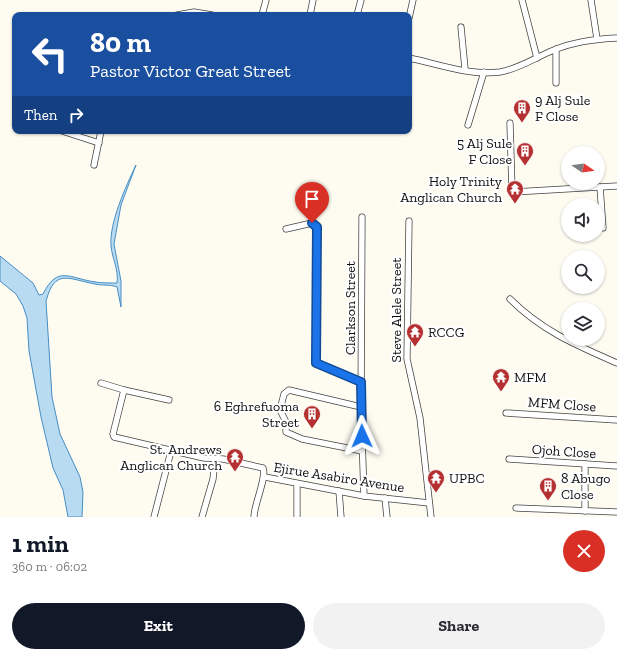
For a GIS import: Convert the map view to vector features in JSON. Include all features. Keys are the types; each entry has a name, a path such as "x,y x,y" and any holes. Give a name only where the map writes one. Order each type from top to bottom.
{"street":[{"path":"263,12 266,0"},
{"path":"311,12 313,0"},
{"path":"358,12 361,0"},
{"path":"410,12 413,0"},
{"path":"522,0 537,58"},
{"path":"591,0 597,39"},
{"path":"460,27 465,70"},
{"path":"412,59 465,70 500,72 556,49 597,39 617,38"},
{"path":"556,49 556,83"},
{"path":"468,125 484,72"},
{"path":"510,122 512,190 514,192 561,189"},
{"path":"71,134 99,143"},
{"path":"94,165 100,134"},
{"path":"605,187 617,186"},
{"name":"Clarkson Street","path":"362,217 361,407 364,496"},
{"name":"Steve Alele Street","path":"409,221 407,359 420,418 431,517"},
{"path":"286,229 312,223 317,227 316,363 361,382"},
{"path":"510,299 526,315 551,333 617,363"},
{"path":"101,383 168,400"},
{"name":"Ejirue Asabiro Avenue","path":"124,390 113,434 114,437 215,460 223,459 259,466 263,468 265,477 297,484 364,496 429,503"},
{"path":"361,407 289,390 284,394 280,410 286,422 286,432 302,439 362,451"},
{"name":"MFM Close","path":"506,413 617,420"},
{"path":"154,517 171,451"},
{"name":"Ojoh Close","path":"509,459 617,466"},
{"path":"202,517 214,479 215,460"},
{"path":"585,464 585,511"},
{"path":"254,517 261,483 265,477"},
{"path":"297,484 297,517"},
{"path":"339,491 341,517"},
{"path":"385,498 387,517"},
{"path":"516,508 617,512"}],"water":[{"path":"136,165 121,205 114,244 121,281 121,307 117,287 98,285 70,278 58,280 50,291 46,301 52,397 60,434 80,477 83,492 82,517 68,517 63,490 53,468 41,417 29,351 27,318 23,306 16,294 0,281 0,256 33,283 39,295 43,294 54,279 60,276 98,282 117,283 117,273 111,246 111,237 115,216"}],"place":[{"name":"9 Alj Sule F Close","path":"522,123"},
{"name":"5 Alj Sule F Close","path":"525,166"},
{"name":"Holy Trinity Anglican Church","path":"515,204"},
{"name":"RCCG","path":"415,347"},
{"name":"MFM","path":"501,392"},
{"name":"6 Eghrefuoma Street","path":"312,429"},
{"name":"St. Andrews Anglican Church","path":"235,472"},
{"name":"UPBC","path":"436,493"},
{"name":"8 Abugo Close","path":"548,501"}],"route":[{"path":"312,223 316,224 317,227 318,251 316,363 361,382 362,436"}]}
